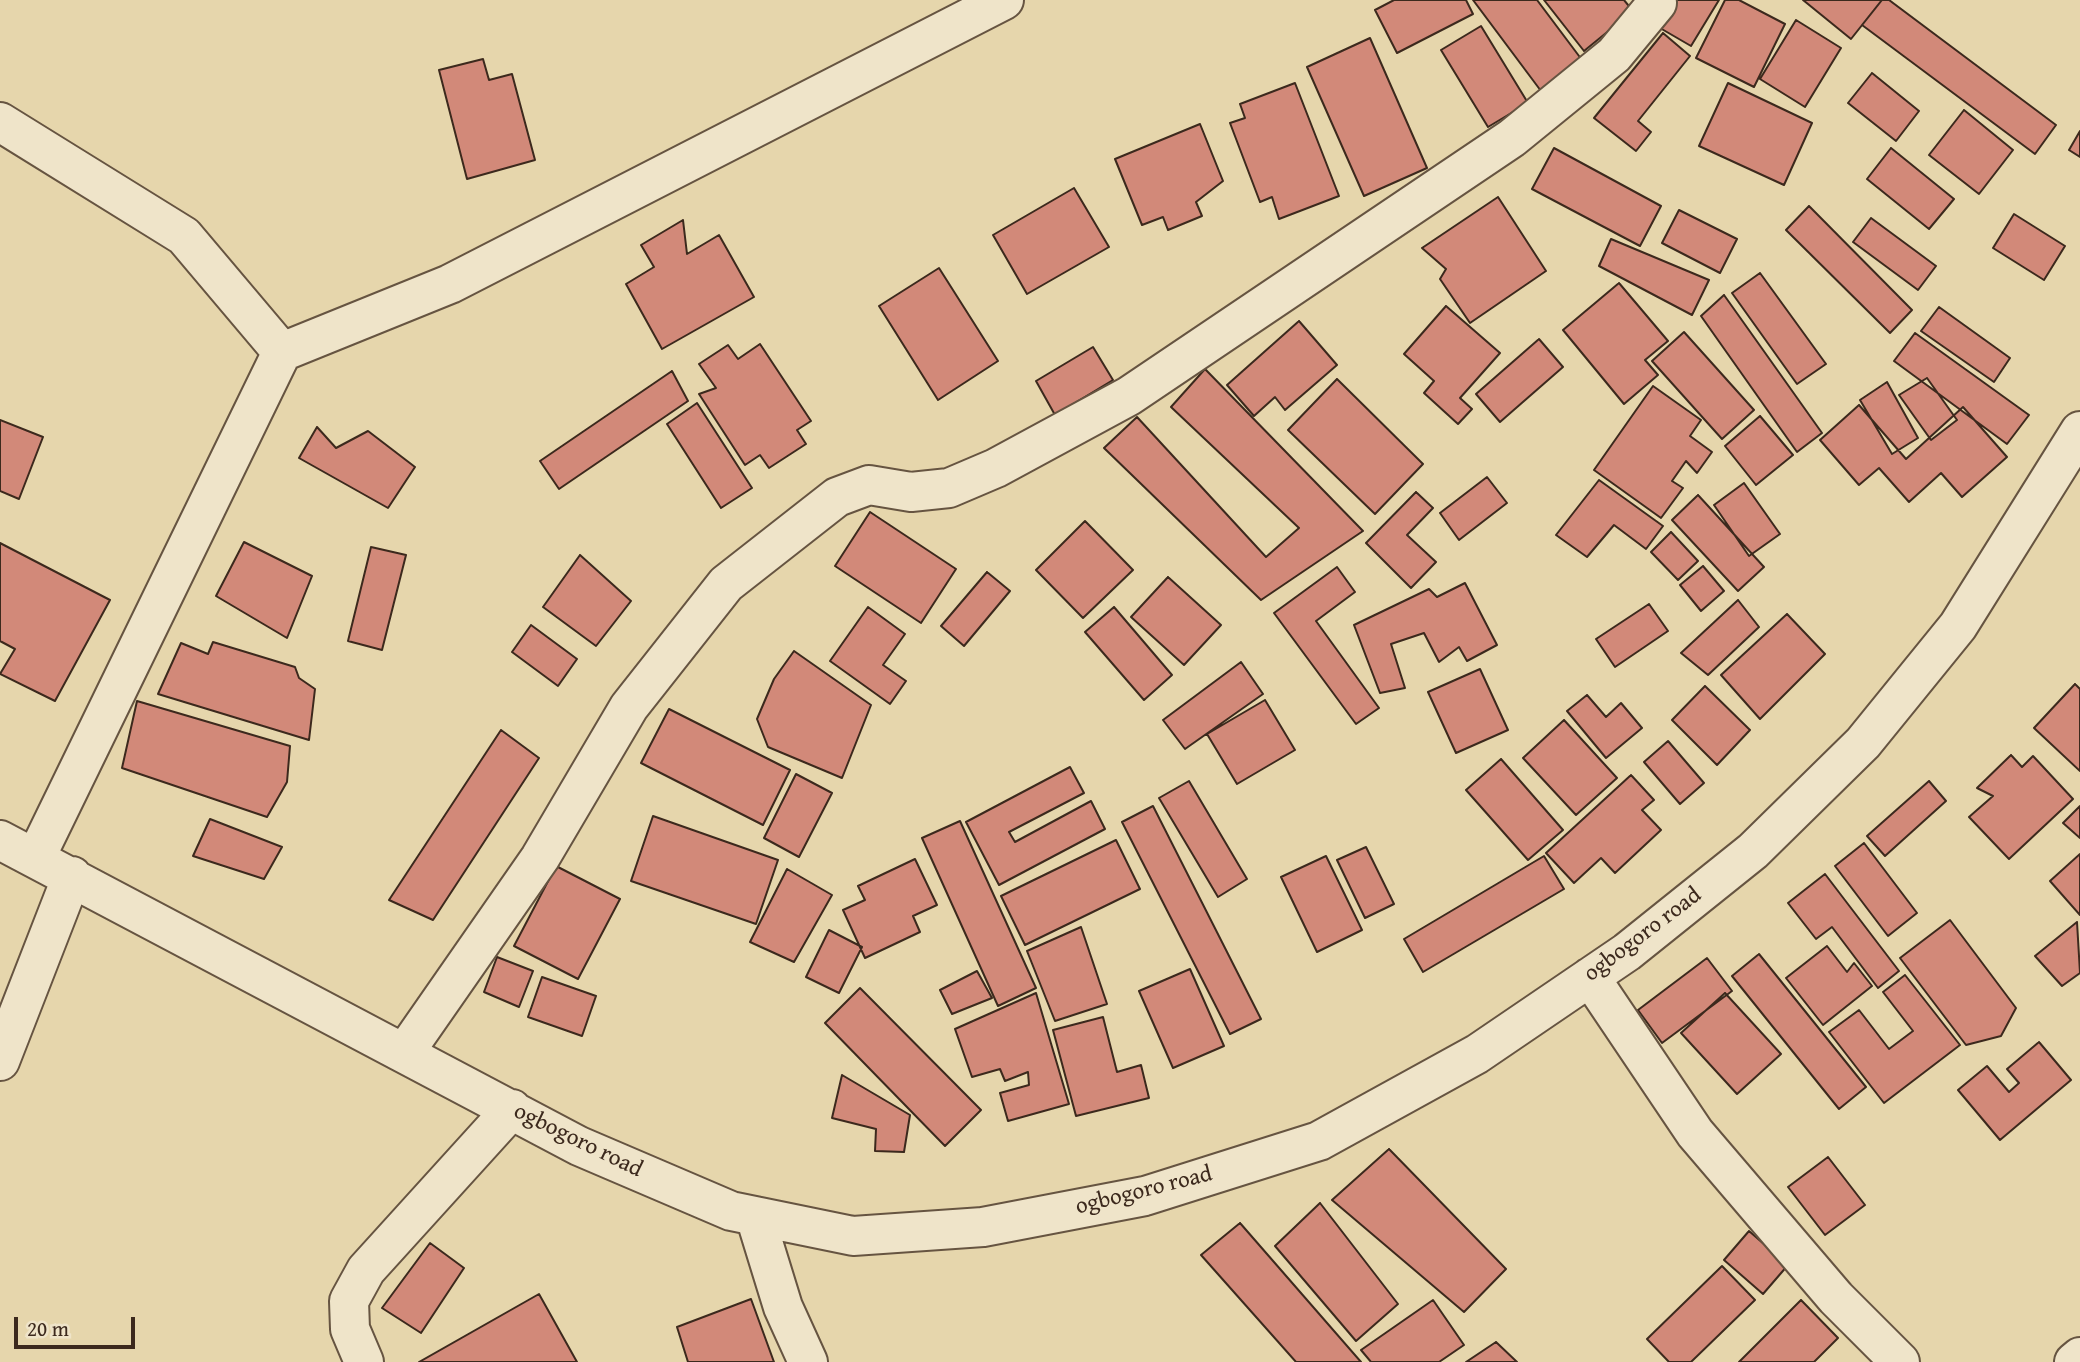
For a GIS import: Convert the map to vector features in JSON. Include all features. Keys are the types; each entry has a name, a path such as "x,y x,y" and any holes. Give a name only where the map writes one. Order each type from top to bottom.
{"street":[{"path":"36,857 282,352 450,284 1004,0"},
{"path":"405,1052 540,858 629,707 726,584 837,497 869,485 911,492 949,488 996,468 1129,396 1511,138 1614,55 1657,3"},
{"path":"0,122 184,236 282,352"},
{"name":"ogbogoro road","path":"0,840 579,1146 732,1210 853,1236 983,1227 1145,1196 1319,1140 1477,1054 1627,952 1754,851 1863,743 1958,626 2070,477 2080,431"},
{"path":"0,1061 72,876"},
{"path":"1590,977 1695,1133 1836,1298 1900,1362"},
{"path":"364,1362 350,1329 349,1301 366,1270 512,1109"},
{"path":"755,1216 783,1307 808,1362"},
{"path":"2074,1362 2080,1357"}],"building":[{"path":"1394,0 1466,0 1473,14 1397,53 1375,10"},
{"path":"1473,0 1537,0 1582,60 1541,91"},
{"path":"1544,0 1624,0 1633,11 1584,51"},
{"path":"1677,0 1719,0 1691,46 1660,28"},
{"path":"1725,0 1739,0 1785,24 1754,87 1696,58"},
{"path":"1803,0 1882,0 1851,39"},
{"path":"1882,0 1889,0 2056,125 2035,154 1862,25"},
{"path":"1796,20 1841,48 1805,107 1760,79"},
{"path":"1481,26 1528,103 1488,127 1441,50"},
{"path":"1663,33 1690,56 1638,121 1651,132 1636,151 1594,118"},
{"path":"1370,38 1427,168 1364,196 1307,67"},
{"path":"483,59 489,80 512,74 535,160 467,179 439,70"},
{"path":"1872,73 1919,111 1896,141 1848,103"},
{"path":"1295,83 1339,196 1279,219 1272,197 1260,202 1230,123 1245,118 1240,104"},
{"path":"1728,83 1812,123 1784,185 1699,146"},
{"path":"1964,110 2013,150 1979,194 1929,155"},
{"path":"1200,124 1223,181 1196,202 1202,216 1168,230 1163,217 1142,225 1115,159"},
{"path":"2080,131 2080,157 2069,150"},
{"path":"1554,148 1661,206 1640,246 1532,189"},
{"path":"1891,148 1954,199 1929,229 1867,179"},
{"path":"1074,188 1109,247 1027,294 993,235"},
{"path":"1498,197 1546,271 1470,323 1440,279 1446,269 1422,248"},
{"path":"1809,206 1912,310 1890,333 1786,230"},
{"path":"1679,210 1737,239 1720,273 1662,243"},
{"path":"2014,214 2065,246 2044,280 1993,248"},
{"path":"1871,218 1936,266 1918,290 1853,242"},
{"path":"683,220 687,254 719,235 754,297 662,349 626,284 654,267 641,245"},
{"path":"1611,239 1709,280 1692,315 1599,266"},
{"path":"939,268 998,361 938,400 879,306"},
{"path":"1760,273 1826,364 1797,384 1732,293"},
{"path":"1619,283 1668,341 1645,360 1658,375 1624,404 1563,330"},
{"path":"1724,295 1822,433 1797,452 1701,316"},
{"path":"1446,306 1500,353 1460,398 1472,409 1458,424 1424,393 1434,381 1404,354"},
{"path":"1939,307 2010,358 1994,382 1921,331"},
{"path":"1299,321 1337,365 1285,410 1275,397 1254,416 1227,385"},
{"path":"1684,332 1754,410 1722,439 1652,361"},
{"path":"1915,333 2029,415 2007,444 1894,361"},
{"path":"1539,339 1563,367 1500,422 1476,394"},
{"path":"760,344 811,421 797,430 806,444 769,468 760,455 745,465 699,394 716,388 699,364 728,345 738,359"},
{"path":"1093,347 1113,380 1055,415 1036,381"},
{"path":"1205,369 1363,531 1261,600 1104,448 1137,417 1266,557 1299,528 1171,407"},
{"path":"672,371 688,401 559,489 540,461"},
{"path":"1927,378 1957,420 1931,440 1899,395"},
{"path":"1337,379 1423,464 1375,514 1288,430"},
{"path":"1887,382 1918,438 1892,454 1860,400"},
{"path":"1653,386 1701,420 1690,436 1712,452 1697,473 1686,461 1672,481 1683,488 1661,518 1594,470"},
{"path":"697,403 752,488 721,508 667,424"},
{"path":"1859,405 1906,459 1963,407 2007,457 1962,497 1941,473 1909,502 1879,468 1859,485 1820,440"},
{"path":"1760,416 1793,455 1756,485 1725,446"},
{"path":"0,420 43,437 19,499 0,491"},
{"path":"317,427 336,448 368,431 415,467 388,508 299,458"},
{"path":"1487,477 1507,503 1459,540 1440,513"},
{"path":"1599,480 1663,526 1646,549 1614,525 1587,557 1556,535"},
{"path":"1744,483 1780,534 1749,556 1714,505"},
{"path":"1416,492 1433,508 1407,535 1436,562 1411,588 1366,543"},
{"path":"1698,495 1764,567 1738,591 1672,520"},
{"path":"870,512 956,569 921,623 835,566"},
{"path":"1085,521 1133,570 1083,618 1036,570"},
{"path":"1671,532 1698,561 1678,580 1651,552"},
{"path":"244,542 312,576 287,638 216,596"},
{"path":"0,543 110,600 55,701 0,674 15,649 0,641"},
{"path":"371,547 406,555 382,650 348,641"},
{"path":"580,555 631,601 596,646 543,607"},
{"path":"1703,566 1724,591 1701,611 1680,585"},
{"path":"1337,567 1355,592 1316,621 1379,708 1356,724 1274,613"},
{"path":"987,572 1010,591 964,646 941,626"},
{"path":"1168,577 1221,625 1184,665 1131,617"},
{"path":"1465,583 1497,645 1467,661 1459,647 1439,662 1424,633 1391,644 1405,688 1380,693 1354,625 1429,589 1437,597"},
{"path":"1738,600 1759,627 1708,675 1681,653"},
{"path":"1649,604 1668,631 1615,667 1596,639"},
{"path":"868,607 905,634 883,665 906,681 890,704 830,661"},
{"path":"1114,607 1172,675 1144,700 1085,632"},
{"path":"1787,614 1825,654 1760,719 1721,675"},
{"path":"531,625 577,659 558,686 512,652"},
{"path":"213,642 295,667 299,678 315,689 309,740 158,694 181,643 208,654"},
{"path":"794,651 871,705 842,778 768,747 757,719 774,679"},
{"path":"1241,662 1263,694 1185,749 1163,720"},
{"path":"1480,669 1508,730 1456,753 1428,692"},
{"path":"2075,684 2080,689 2080,771 2034,728"},
{"path":"1705,686 1750,730 1717,765 1672,720"},
{"path":"1587,695 1606,717 1621,703 1642,728 1606,758 1567,711"},
{"path":"1265,700 1295,750 1237,784 1207,734"},
{"path":"137,701 290,746 287,782 267,817 122,768"},
{"path":"669,709 790,770 763,825 641,763"},
{"path":"1564,720 1617,778 1576,815 1523,758"},
{"path":"501,730 539,758 433,920 389,900"},
{"path":"1668,741 1704,783 1680,804 1644,762"},
{"path":"2011,755 2022,767 2033,756 2073,799 2009,859 1969,817 1993,796 1977,788"},
{"path":"1501,759 1563,830 1528,860 1466,790"},
{"path":"1070,767 1084,793 1009,832 1015,842 1091,801 1105,829 999,885 966,822"},
{"path":"796,774 832,793 799,857 764,838"},
{"path":"1631,775 1654,800 1642,810 1661,830 1615,873 1601,858 1574,883 1546,853"},
{"path":"1189,781 1247,879 1218,897 1159,798"},
{"path":"1929,781 1946,801 1885,856 1867,836"},
{"path":"1153,806 1261,1019 1230,1034 1122,822"},
{"path":"2080,806 2080,838 2063,823"},
{"path":"653,816 778,860 756,924 631,881"},
{"path":"210,819 282,847 264,879 193,856"},
{"path":"960,821 1036,988 998,1006 922,838"},
{"path":"1116,840 1140,889 1025,945 1001,896"},
{"path":"1864,843 1917,913 1888,936 1835,866"},
{"path":"1366,847 1394,904 1365,918 1337,860"},
{"path":"2080,854 2080,915 2050,881"},
{"path":"1326,856 1362,930 1317,952 1281,877"},
{"path":"1544,856 1564,889 1423,972 1404,939"},
{"path":"915,859 937,905 913,916 920,932 865,958 843,910 865,900 858,886"},
{"path":"556,866 620,899 578,979 514,946"},
{"path":"787,869 832,895 794,962 750,942"},
{"path":"1825,874 1899,971 1878,988 1832,927 1816,939 1788,903"},
{"path":"1950,920 2016,1008 2001,1036 1966,1045 1900,958"},
{"path":"2077,922 2080,973 2062,986 2035,956"},
{"path":"1081,927 1107,1004 1055,1021 1027,951"},
{"path":"829,930 862,947 839,993 806,977"},
{"path":"1827,946 1847,972 1854,963 1872,986 1823,1025 1786,978"},
{"path":"1759,954 1866,1087 1839,1109 1732,976"},
{"path":"497,957 533,971 519,1007 484,992"},
{"path":"1707,958 1732,991 1662,1043 1638,1010"},
{"path":"1190,969 1224,1046 1173,1068 1139,991"},
{"path":"977,971 992,998 952,1014 940,990"},
{"path":"1905,975 1960,1045 1884,1103 1829,1032 1859,1010 1889,1049 1913,1031 1883,992"},
{"path":"542,977 596,996 582,1036 528,1017"},
{"path":"860,988 981,1110 945,1146 825,1023"},
{"path":"1036,993 1069,1104 1008,1121 1000,1093 1029,1085 1028,1072 1005,1081 1000,1069 972,1077 955,1029"},
{"path":"1725,993 1781,1054 1737,1094 1681,1033"},
{"path":"1103,1017 1117,1072 1141,1065 1149,1098 1076,1116 1053,1030"},
{"path":"2039,1042 2071,1080 2000,1140 1958,1090 1987,1066 2009,1092 2019,1083 2007,1069"},
{"path":"842,1075 910,1115 904,1152 875,1151 876,1129 832,1118"},
{"path":"1389,1149 1506,1269 1464,1312 1332,1200"},
{"path":"1828,1157 1865,1205 1825,1235 1788,1187"},
{"path":"1320,1203 1398,1304 1356,1341 1275,1246"},
{"path":"1240,1223 1361,1362 1296,1362 1201,1255"},
{"path":"1749,1231 1788,1265 1763,1294 1724,1260"},
{"path":"430,1243 464,1268 421,1333 382,1308"},
{"path":"1722,1266 1755,1300 1691,1362 1669,1362 1647,1339"},
{"path":"539,1294 577,1362 419,1362"},
{"path":"751,1299 774,1362 688,1362 677,1327"},
{"path":"1433,1300 1464,1345 1439,1362 1371,1362 1361,1350"},
{"path":"1801,1300 1838,1338 1814,1362 1739,1362"},
{"path":"1496,1342 1517,1362 1466,1362"}]}
